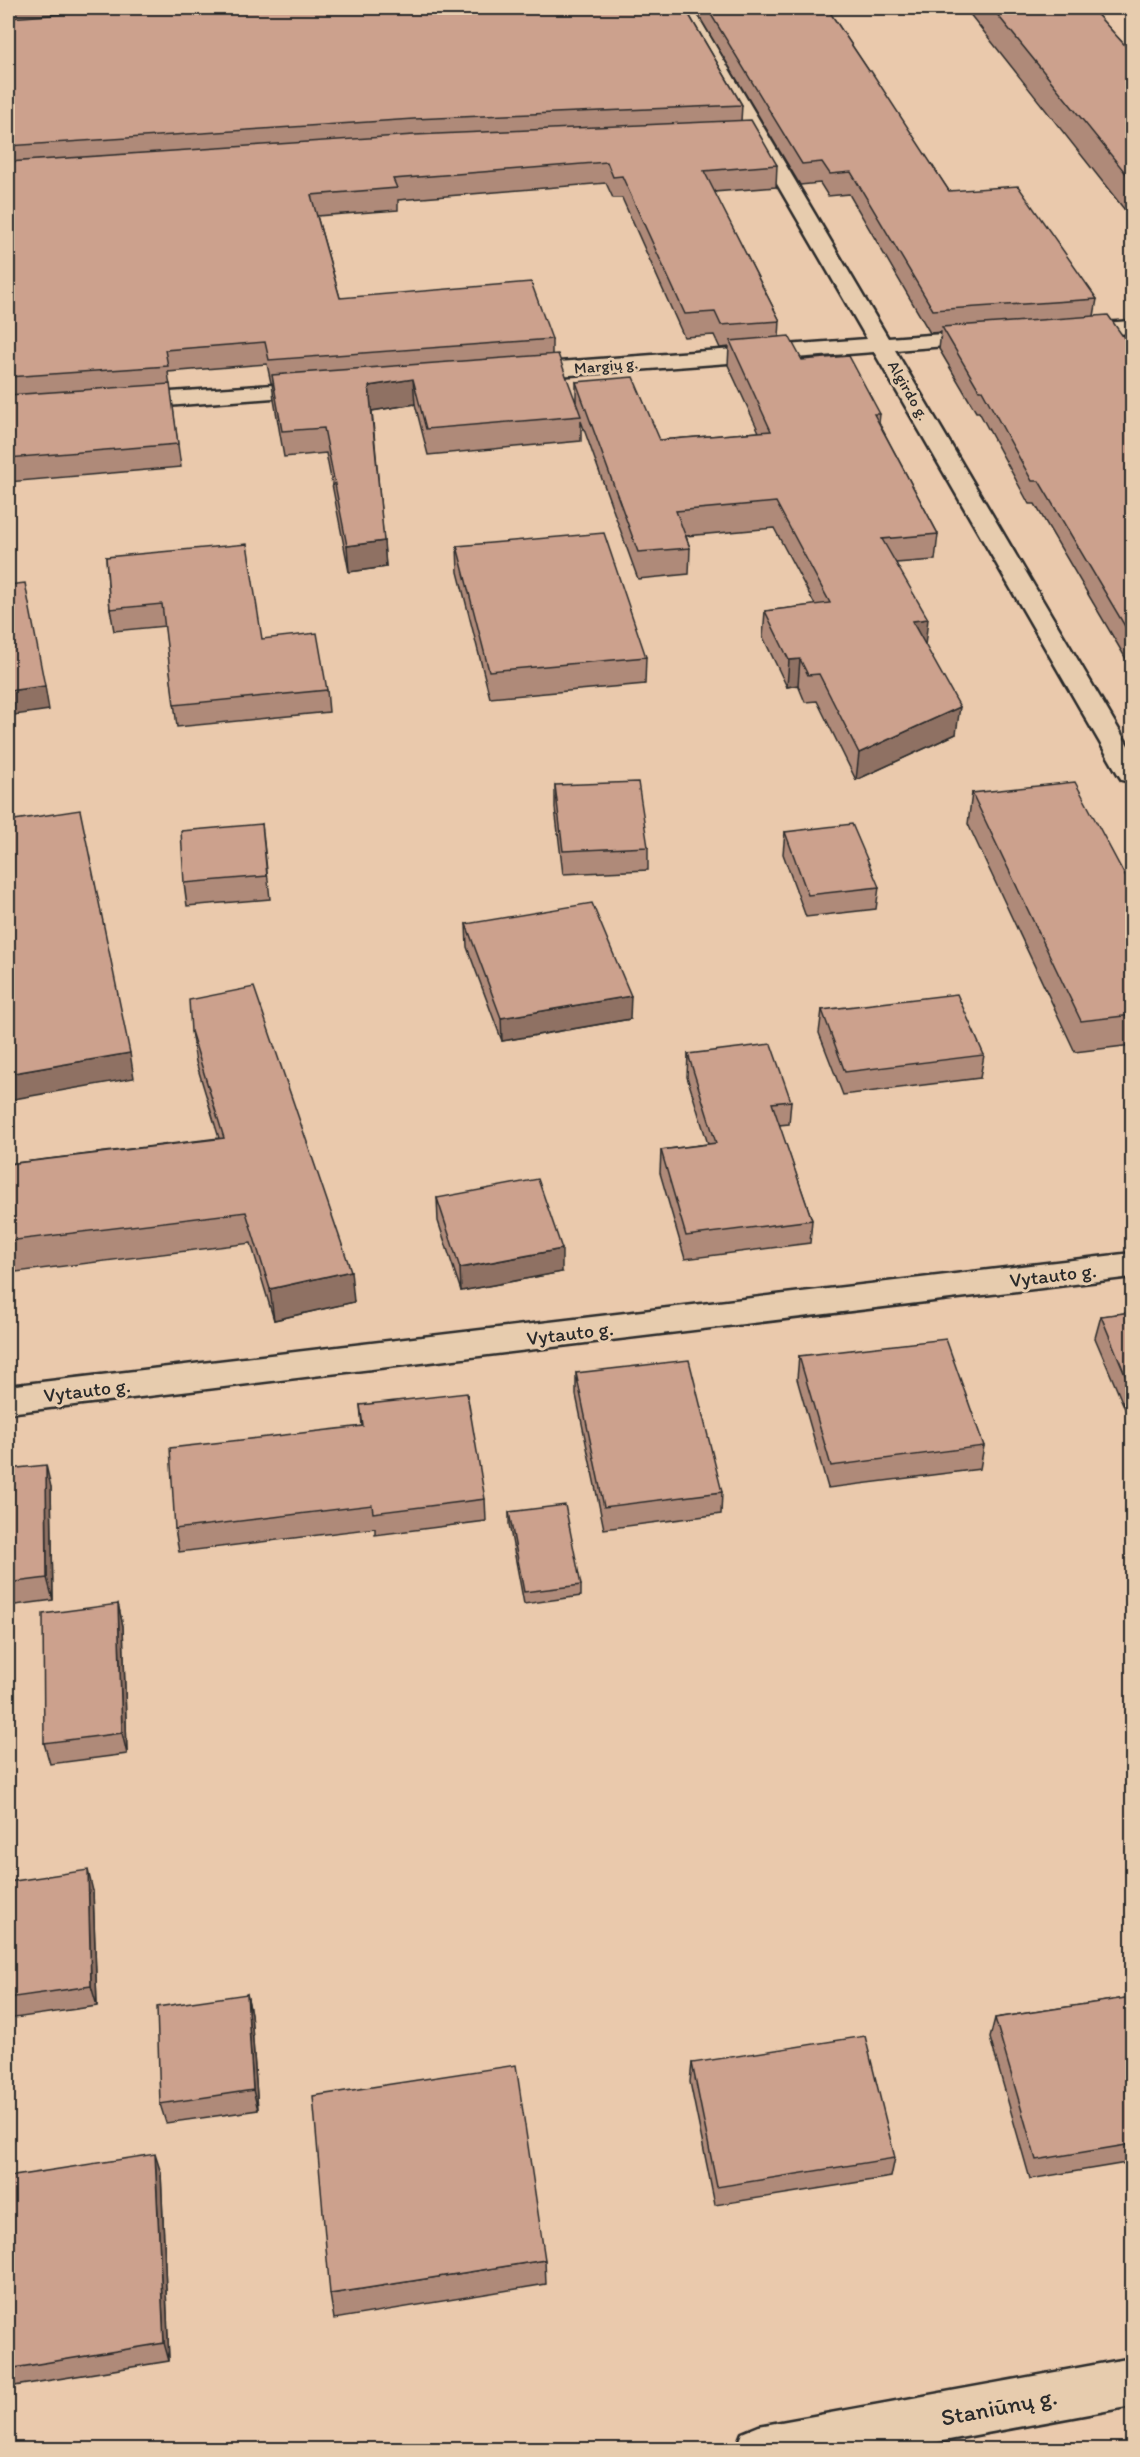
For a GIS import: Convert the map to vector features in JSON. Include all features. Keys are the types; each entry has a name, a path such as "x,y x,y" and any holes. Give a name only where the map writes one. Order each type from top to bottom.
{"street":[{"name":"Algirdo g.","path":"684,8 1132,774"},
{"path":"736,134 758,133"},
{"path":"1049,332 1132,327"},
{"name":"Margių g.","path":"493,375 1001,335"},
{"path":"100,404 339,387"},
{"name":"Vytauto g.","path":"8,1400 1132,1265"},
{"name":"Staniūnų g.","path":"759,2450 1132,2382"}],"building":[{"path":"151,8 685,8 742,105 414,119 8,146 8,18"},
{"path":"707,8 827,8 949,191 1018,186 1097,299 933,310 851,172 830,174 822,162 802,164"},
{"path":"992,8 1091,8 1132,53 1132,181"},
{"path":"751,120 777,165 704,171 780,321 721,325 715,312 685,314 622,176 613,177 607,162 393,179 397,188 311,195 340,298 531,282 552,339 269,360 265,342 165,350 168,366 8,377 8,162 414,135"},
{"path":"1108,315 1124,338 1132,337 1132,638 1039,481 1032,481 982,390 979,390 942,327"},
{"path":"789,336 802,360 849,356 880,414 874,414 938,534 882,539 928,619 912,621 960,707 859,753 819,674 808,675 800,659 789,660 765,611 830,603 776,502 676,511 690,548 638,552 576,382 633,377 660,440 771,431 730,341"},
{"path":"558,354 581,416 426,429 413,379 369,386 384,541 347,546 324,428 282,431 272,375"},
{"path":"170,384 178,444 8,458 8,395"},
{"path":"604,533 646,657 489,671 457,546"},
{"path":"247,544 262,639 317,633 327,690 174,705 162,604 110,609 106,557"},
{"path":"25,583 45,686 8,691 8,585"},
{"path":"638,782 648,847 563,851 555,785"},
{"path":"1075,782 1132,889 1132,1015 1081,1021 972,793"},
{"path":"80,810 130,1053 8,1074 8,821"},
{"path":"262,824 267,876 184,883 181,831"},
{"path":"852,824 879,887 808,895 785,832"},
{"path":"592,903 631,996 501,1018 466,924"},
{"path":"254,987 351,1271 270,1289 246,1212 8,1241 8,1164 224,1138 191,1031 189,1000"},
{"path":"957,994 984,1055 845,1072 822,1010"},
{"path":"771,1044 791,1101 772,1103 812,1220 686,1236 661,1150 716,1143 688,1054"},
{"path":"538,1179 562,1249 460,1268 437,1198"},
{"path":"1132,1312 1132,1391 1101,1316"},
{"path":"946,1339 984,1446 831,1466 799,1356"},
{"path":"689,1360 722,1492 604,1507 576,1373"},
{"path":"467,1393 485,1499 373,1513 372,1505 175,1529 170,1448 363,1426 360,1405"},
{"path":"46,1465 47,1578 8,1583 8,1469"},
{"path":"565,1505 581,1585 524,1592 509,1512"},
{"path":"118,1604 122,1733 44,1743 43,1614"},
{"path":"88,1870 91,1986 8,1998 8,1882"},
{"path":"247,1994 253,2090 160,2104 157,2007"},
{"path":"1132,1997 1132,2144 1036,2160 995,2018"},
{"path":"865,2036 895,2158 717,2187 692,2063"},
{"path":"516,2065 545,2260 330,2294 313,2096"},
{"path":"155,2154 164,2343 8,2369 8,2177"}]}
